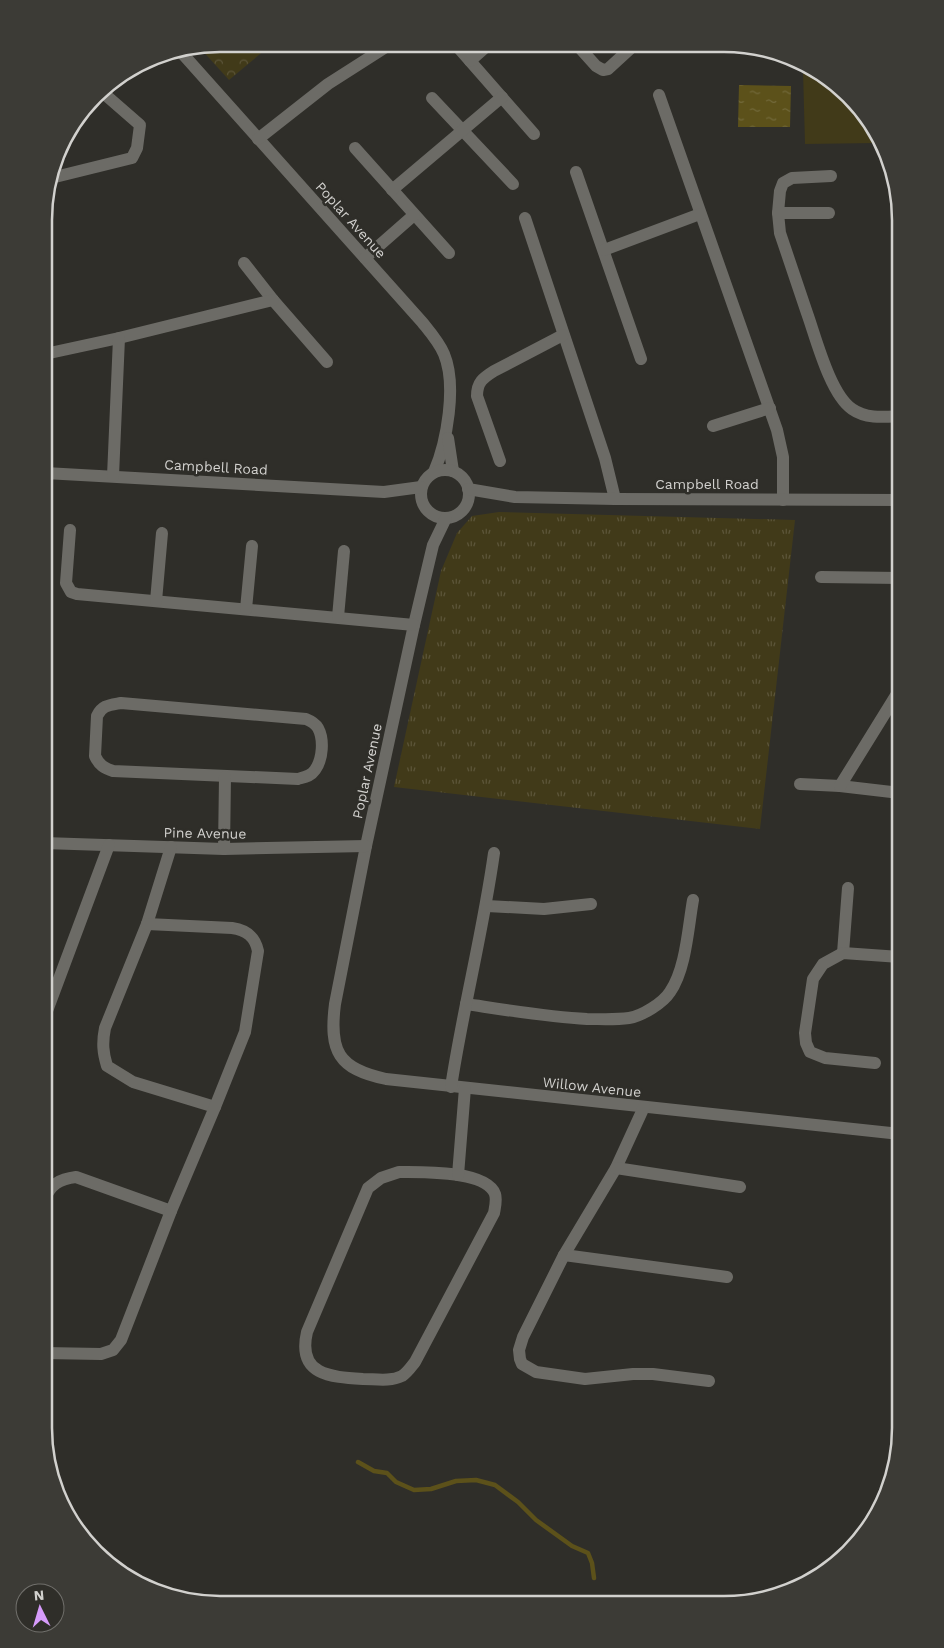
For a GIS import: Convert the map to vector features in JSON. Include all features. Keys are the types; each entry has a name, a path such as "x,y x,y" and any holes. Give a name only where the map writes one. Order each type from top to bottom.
{"street":[{"path":"470,61 480,52"},
{"path":"584,52 596,66 603,70 626,52"},
{"path":"258,139 278,121 328,84 377,53"},
{"path":"463,53 534,134"},
{"name":"Poplar Avenue","path":"185,57 431,333 444,354 449,373 447,430 453,471"},
{"path":"659,95 778,430 783,457 783,500"},
{"path":"59,176 132,158 137,148 140,125 108,96"},
{"path":"392,190 502,97"},
{"path":"432,98 513,184"},
{"path":"355,148 449,253"},
{"path":"576,172 641,359"},
{"path":"831,176 786,180 780,188 778,213 780,233 824,362 839,394 852,410 865,415 892,416"},
{"path":"778,213 829,213"},
{"path":"604,250 700,214"},
{"path":"365,258 414,215"},
{"path":"525,218 604,458 615,499"},
{"path":"244,263 273,300 327,362"},
{"path":"52,353 120,338 273,300"},
{"path":"500,461 476,396 479,382 494,371 563,335"},
{"path":"113,476 120,338"},
{"path":"713,426 770,408"},
{"path":"880,417 892,422"},
{"name":"Poplar Avenue","path":"434,472 442,452 447,430"},
{"path":"453,471 463,478 468,495 459,513 446,518 431,514 422,503 421,487 428,476 434,472 453,471"},
{"name":"Campbell Road","path":"52,473 384,492 421,487"},
{"name":"Campbell Road","path":"384,492 422,503"},
{"name":"Campbell Road","path":"468,495 615,499 892,500"},
{"name":"Poplar Avenue","path":"431,514 433,545"},
{"name":"Poplar Avenue","path":"335,1004 366,846 414,625 433,545 446,518"},
{"path":"70,530 66,583 71,592 76,594 338,616 414,625"},
{"path":"156,601 162,533"},
{"path":"246,609 252,546"},
{"path":"338,616 344,551"},
{"path":"821,577 892,578"},
{"path":"129,703 306,719 314,723 318,729 322,741 320,760 315,771 309,776 298,779 225,777 113,771 103,768 98,762 95,748 100,711 106,706 129,703"},
{"path":"840,786 892,705"},
{"path":"224,850 225,777"},
{"path":"800,784 892,792"},
{"name":"Pine Avenue","path":"52,844 224,850 366,846"},
{"path":"52,998 109,845"},
{"path":"171,847 147,924 105,1028 102,1042 103,1053 107,1066 132,1082 215,1107"},
{"path":"451,1086 458,1043 487,906 494,854"},
{"path":"843,953 848,888"},
{"path":"466,1004 555,1016 613,1020 631,1018 647,1011 670,993 676,982 682,962 693,900"},
{"path":"487,906 544,909 591,904"},
{"path":"52,1353 101,1354 113,1350 121,1340 244,1032 258,951 257,945 250,934 243,930 232,928 147,924"},
{"path":"875,1063 825,1058 815,1055 810,1052 806,1043 805,1033 815,974 823,964 843,953 891,957"},
{"name":"Willow Avenue","path":"335,1004 332,1024 336,1046 346,1063 353,1069 365,1074 386,1079 891,1133"},
{"path":"458,1175 464,1088"},
{"path":"644,1107 616,1168 564,1255 523,1337 519,1350 522,1364 536,1372 585,1379 653,1374 709,1380"},
{"path":"616,1168 740,1187"},
{"path":"399,1172 458,1175 484,1182 492,1188 495,1195 495,1208 487,1227 415,1362 402,1376 383,1380 334,1377 314,1368 309,1363 306,1352 304,1342 306,1332 368,1188 380,1178 399,1172"},
{"path":"52,1186 64,1179 76,1177 171,1211"},
{"path":"564,1255 727,1277"}],"green space":[{"path":"261,53 229,80 205,54"},
{"path":"803,73 834,94 850,110 872,143 805,144"},
{"path":"499,512 795,520 760,829 394,787 441,571 457,533 472,516"}],"water":[{"path":"739,85 791,86 790,127 738,127"}],"waterway":[{"path":"358,1462 374,1471 387,1473 396,1482 414,1490 431,1489 456,1481 476,1480 495,1485 518,1502 536,1520 572,1546 588,1553 592,1563 594,1578"}]}
